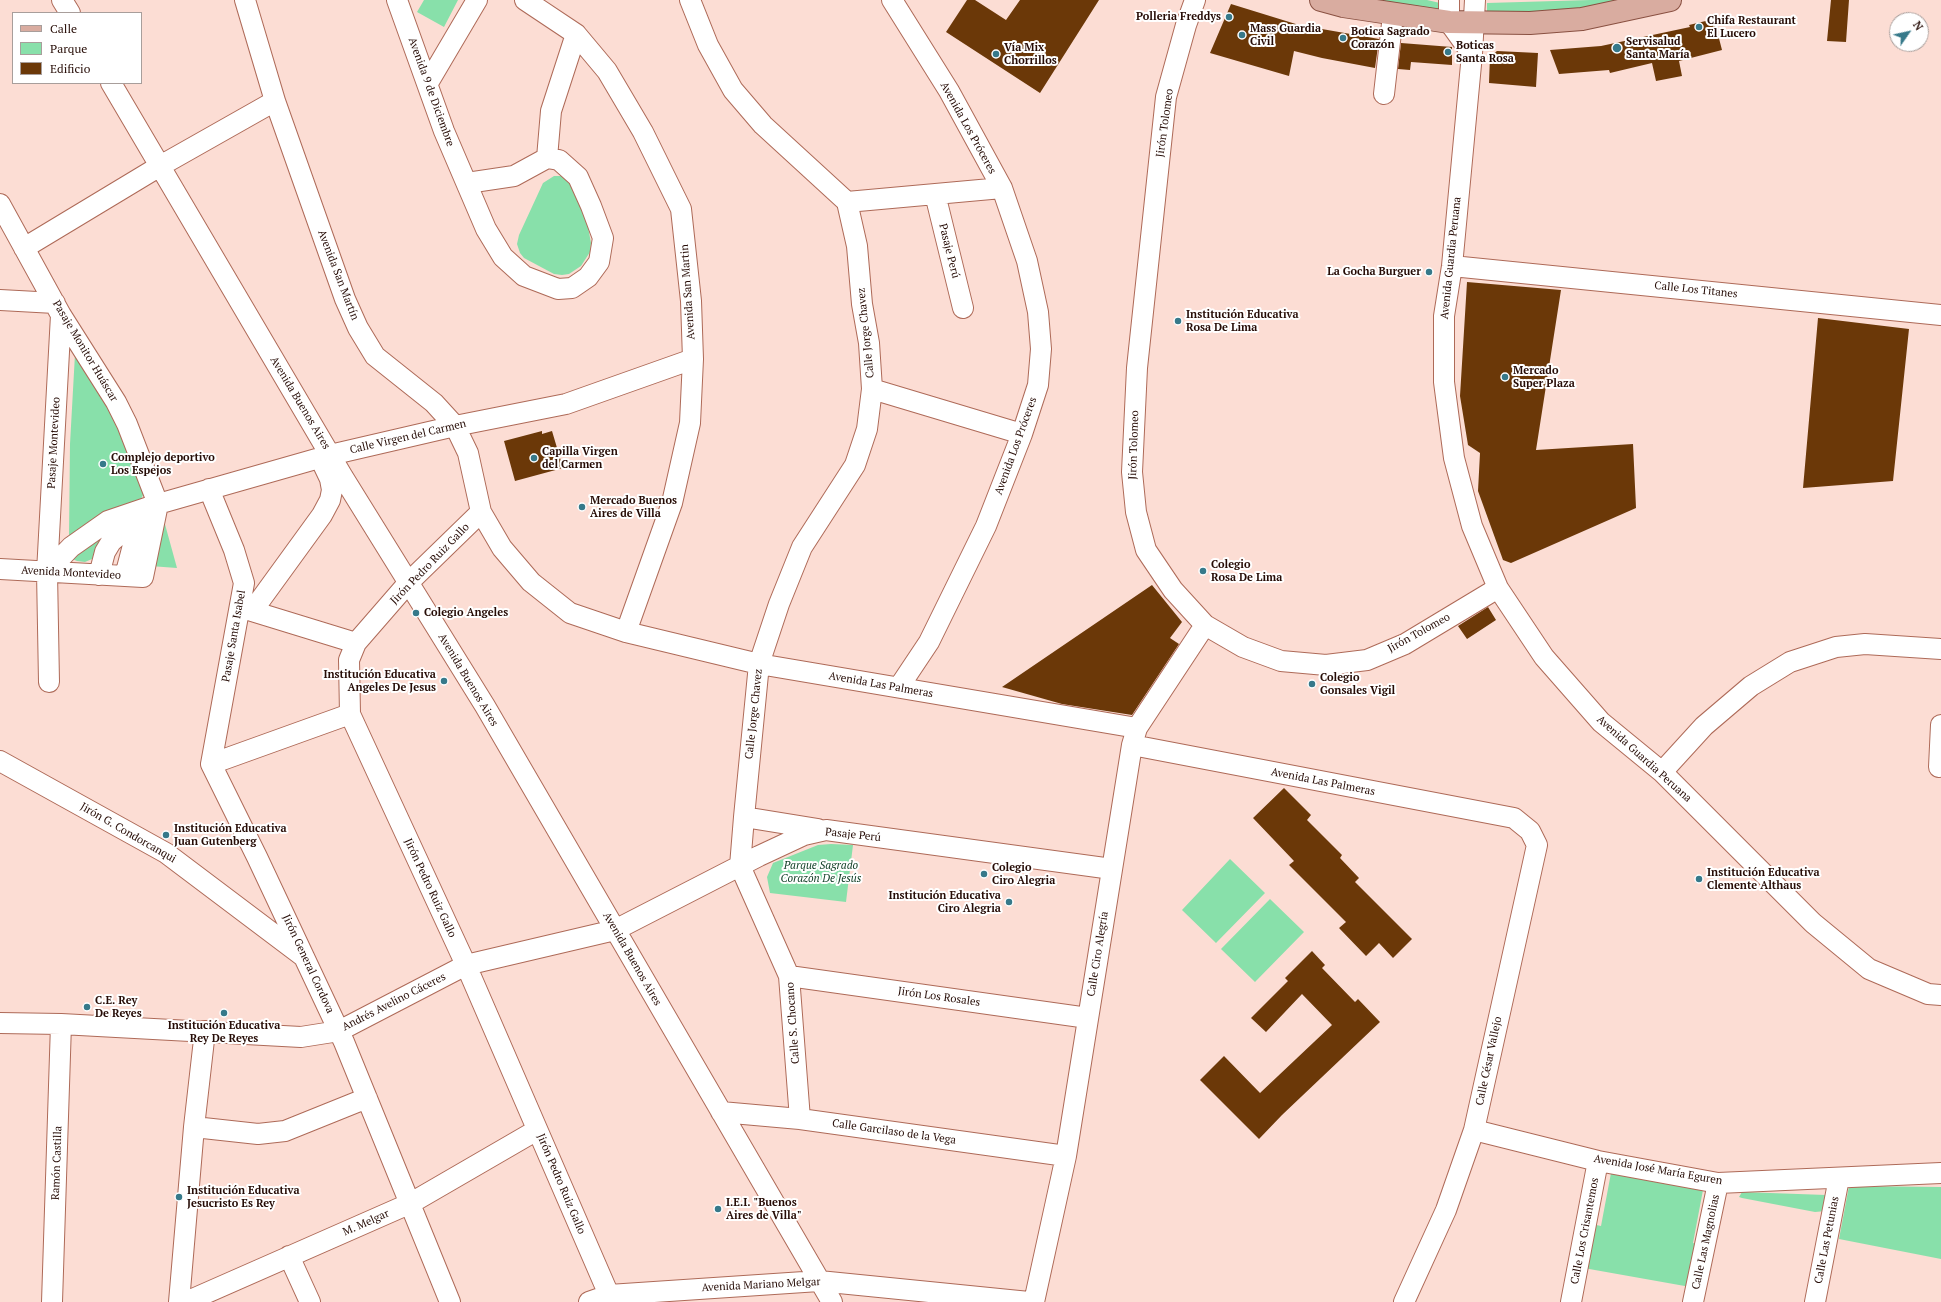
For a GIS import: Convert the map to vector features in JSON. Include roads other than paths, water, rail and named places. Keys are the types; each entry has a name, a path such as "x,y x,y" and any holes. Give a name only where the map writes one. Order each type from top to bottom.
{"main road":[{"path":"1321,0 1343,6 1393,15 1449,22 1530,23 1582,19 1670,0"}],"street":[{"path":"62,0 69,12"},
{"name":"Avenida San Martín","path":"245,0 275,101 345,299 358,328 375,356 434,403 455,426 468,454 480,512 502,548 530,582 570,613 626,632"},
{"name":"Avenida 9 de Diciembre","path":"397,0 444,131 486,229 503,257 524,276 558,289 572,288 588,277 599,262 603,238 578,177 559,160 547,158"},
{"path":"428,83 477,0"},
{"name":"Avenida San Martin","path":"525,0 576,34 607,71 643,132 681,210 691,301 692,359 690,422 672,503 626,632"},
{"path":"690,0 708,45 733,90 763,125 847,202 1002,188"},
{"name":"Avenida Los Próceres","path":"892,0 949,91 1002,188 1026,261 1038,312 1041,349 1038,385 1022,434 986,526 929,642 899,687"},
{"name":"Jirón Tolomeo","path":"1196,0 1186,25 1166,97 1137,368 1132,472 1136,512 1146,550 1173,590 1205,625 1243,647 1281,660 1326,665 1368,660 1404,644 1498,588"},
{"path":"1449,0 1449,22 1472,54"},
{"name":"Avenida Guardia Peruana","path":"1475,0 1472,54 1452,266 1444,316 1444,382 1454,458 1472,526 1498,588 1544,657 1601,722 1662,772 1812,923 1869,969 1928,994 1941,995"},
{"path":"1384,94 1393,15"},
{"path":"467,183 514,176 547,158 551,111 576,34"},
{"name":"Avenida Buenos Aires","path":"112,84 160,166 325,457 409,582 485,706 832,1302"},
{"path":"24,248 160,166 275,101"},
{"name":"Pasaje Perú","path":"935,194 963,308"},
{"name":"Calle Jorge Chavez","path":"740,866 759,664 779,604 802,547 855,465 867,429 872,389 869,342 862,304 857,246 847,202"},
{"name":"Pasaje Monitor Huáscar","path":"0,204 58,309 124,418 158,504"},
{"name":"Calle Los Titanes","path":"1452,266 1941,315"},
{"path":"0,300 58,309"},
{"name":"Pasaje Montevideo","path":"49,682 47,572 58,309"},
{"name":"Calle Virgen del Carmen","path":"47,572 71,547 108,521 158,504 325,457 455,426 566,404 692,359"},
{"path":"872,389 1022,434"},
{"path":"325,457 332,490 330,500 322,515 246,608 356,643"},
{"name":"Pasaje Santa Isabel","path":"209,489 234,550 244,583 246,608 211,764"},
{"path":"99,574 105,552 111,542 127,528 139,522 158,504"},
{"path":"134,577 158,504"},
{"name":"Jirón Pedro Ruiz Gallo","path":"480,512 409,582 356,643 349,660 350,714 466,965 609,1295"},
{"path":"134,577 139,522"},
{"name":"Avenida Montevideo","path":"0,569 134,577"},
{"name":"Calle Ciro Alegría","path":"1034,1302 1066,1156 1135,737 1205,625"},
{"name":"Avenida Las Palmeras","path":"626,632 759,664 899,687 1514,818"},
{"path":"1662,772 1704,726 1751,686 1790,662 1836,647 1869,643 1941,649"},
{"path":"211,764 350,714"},
{"path":"1939,767 1941,725"},
{"name":"Jirón G. Condorcanqui","path":"0,761 166,853 306,958"},
{"name":"Jirón General Cordova","path":"211,764 306,958 339,1031 411,1203 450,1302"},
{"path":"744,817 826,830"},
{"name":"Calle César Vallejo","path":"1404,1302 1446,1210 1474,1130 1537,845 1530,831 1514,818"},
{"name":"Pasaje Perú","path":"615,930 804,835 826,830 1112,870"},
{"name":"Calle S. Chocano","path":"740,866 789,976 800,1119"},
{"name":"Andrés Avelino Cáceres","path":"0,1023 61,1024 205,1031 256,1036 301,1037 339,1031 466,965 615,930"},
{"name":"Jirón Los Rosales","path":"789,976 1088,1018"},
{"name":"Ramón Castilla","path":"52,1302 61,1024"},
{"path":"179,1302 194,1127 205,1031"},
{"path":"194,1127 258,1134 285,1131 367,1098"},
{"name":"Calle Garcilaso de la Vega","path":"720,1112 800,1119 1066,1156"},
{"name":"M. Melgar","path":"186,1302 411,1203 538,1130"},
{"name":"Avenida José María Eguren","path":"1474,1130 1598,1161 1718,1183 1941,1173"},
{"name":"Calle Los Crisantemos","path":"1571,1302 1598,1161"},
{"name":"Calle Las Petunias","path":"1815,1302 1839,1178"},
{"name":"Calle Las Magnolias","path":"1693,1302 1718,1183"},
{"path":"289,1256 310,1302"},
{"name":"Avenida Mariano Melgar","path":"589,1302 609,1295 819,1281 1029,1302"}],"place":[{"name":"Polleria Freddys","path":"1229,17"},
{"name":"Chifa Restaurant El Lucero","path":"1699,27"},
{"name":"Mass Guardia Civil","path":"1242,35"},
{"name":"Botica Sagrado Corazón","path":"1343,38"},
{"name":"Servisalud Santa María","path":"1617,48"},
{"name":"Boticas Santa Rosa","path":"1448,52"},
{"name":"Vía Mix Chorrillos","path":"996,54"},
{"name":"La Gocha Burguer","path":"1429,272"},
{"name":"Institución Educativa Rosa De Lima","path":"1178,321"},
{"name":"Mercado Super Plaza","path":"1505,377"},
{"name":"Capilla Virgen del Carmen","path":"534,458"},
{"name":"Complejo deportivo Los Espejos","path":"103,464"},
{"name":"Mercado Buenos Aires de Villa","path":"582,507"},
{"name":"Colegio Rosa De Lima","path":"1203,571"},
{"name":"Colegio Angeles","path":"416,613"},
{"name":"Institución Educativa Angeles De Jesus","path":"444,681"},
{"name":"Colegio Gonsales Vigil","path":"1312,684"},
{"name":"Institución Educativa Juan Gutenberg","path":"166,835"},
{"name":"Colegio Ciro Alegria","path":"984,874"},
{"name":"Institución Educativa Clemente Althaus","path":"1699,879"},
{"name":"Institución Educativa Ciro Alegria","path":"1009,902"},
{"name":"C.E. Rey De Reyes","path":"87,1007"},
{"name":"Institución Educativa Rey De Reyes","path":"224,1013"},
{"name":"Institución Educativa Jesucristo Es Rey","path":"179,1197"},
{"name":"I.E.I. \"Buenos Aires de Villa\"","path":"718,1209"}],"park label":[{"name":"Parque Sagrado Corazón De Jesús","path":"821,872"}]}
